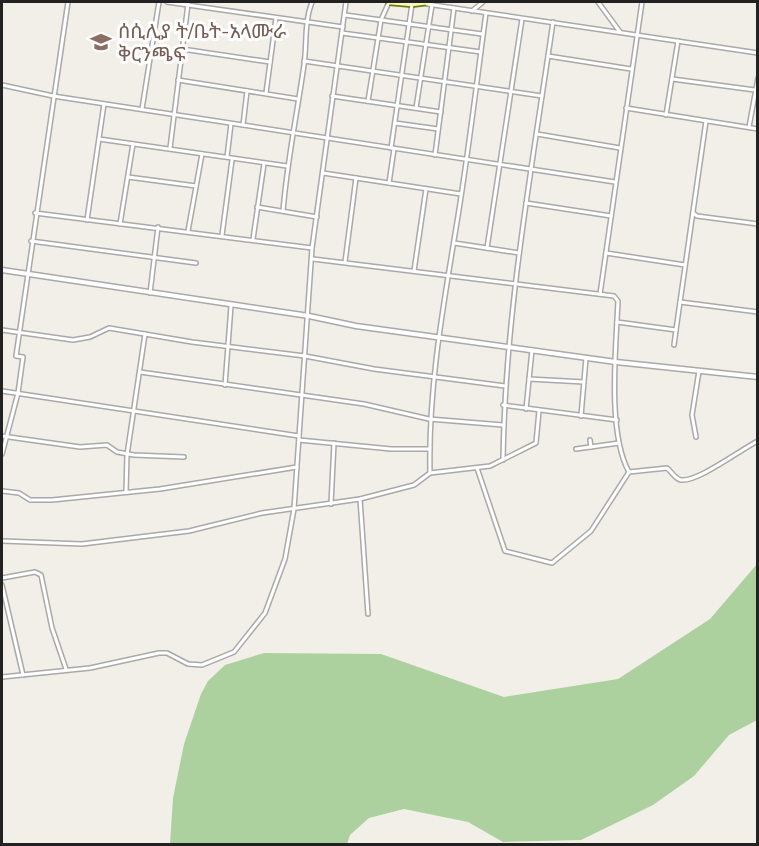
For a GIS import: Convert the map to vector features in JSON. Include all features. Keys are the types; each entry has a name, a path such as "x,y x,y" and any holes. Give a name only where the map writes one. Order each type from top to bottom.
{"main road":[{"path":"389,2 428,3"}],"street":[{"path":"2,454 3,436 18,393 23,357 16,356 35,213 68,2"},
{"path":"141,110 159,2"},
{"path":"167,2 343,27"},
{"path":"283,212 287,166 304,61 307,22 312,2"},
{"path":"2,677 99,666 159,653 167,653 188,664 202,665 234,652 266,613 285,559 294,509 312,248 346,2"},
{"path":"368,101 381,20 389,2"},
{"path":"472,11 483,2"},
{"path":"598,2 621,32"},
{"path":"600,294 642,2"},
{"path":"416,108 429,27 428,3 758,53"},
{"path":"170,149 188,4"},
{"path":"389,183 412,4"},
{"path":"435,155 454,8"},
{"path":"430,473 429,419 432,376 462,194 486,13"},
{"path":"345,15 483,34"},
{"path":"266,94 276,18"},
{"path":"487,248 523,18"},
{"path":"503,460 503,405 515,283 553,22"},
{"path":"342,33 481,52"},
{"path":"666,115 678,41"},
{"path":"182,49 270,62"},
{"path":"548,56 631,69"},
{"path":"304,61 542,96"},
{"path":"749,127 758,78"},
{"path":"672,79 755,90"},
{"path":"178,80 298,99"},
{"path":"2,85 141,110 615,182"},
{"path":"243,125 247,91"},
{"path":"332,96 441,112"},
{"path":"87,220 105,104"},
{"path":"626,108 758,129"},
{"path":"674,345 706,121"},
{"path":"395,123 438,129"},
{"path":"226,158 231,124"},
{"path":"537,134 620,148"},
{"path":"99,139 232,160 287,166"},
{"path":"120,224 133,144"},
{"path":"188,231 202,154"},
{"path":"222,236 232,160"},
{"path":"253,240 264,164"},
{"path":"323,173 462,194"},
{"path":"128,177 196,186"},
{"path":"345,262 356,178"},
{"path":"414,271 426,189"},
{"path":"526,203 611,216"},
{"path":"257,207 316,217"},
{"path":"35,213 312,248"},
{"path":"693,213 697,216 758,225"},
{"path":"150,293 158,227"},
{"path":"32,241 196,263"},
{"path":"454,243 519,253"},
{"path":"606,253 685,265"},
{"path":"313,259 515,283 617,298 617,420 621,456 629,472"},
{"path":"2,270 439,338 616,362 758,377"},
{"path":"680,302 758,312"},
{"path":"225,385 231,306"},
{"path":"617,322 676,330"},
{"path":"2,330 72,340 90,337 109,327 228,347 305,356 374,369 505,386"},
{"path":"126,492 127,454 145,334"},
{"path":"526,409 532,350"},
{"path":"581,416 586,358"},
{"path":"696,437 692,420 699,371"},
{"path":"140,372 387,408 429,419 503,425"},
{"path":"529,379 584,382"},
{"path":"2,391 334,443 391,449 429,449"},
{"path":"503,405 617,420"},
{"path":"2,541 82,544 144,538 189,531 262,513 360,499 414,485 430,473 477,467 503,460 536,442 539,411"},
{"path":"3,436 80,447 107,445 117,452 127,454 184,457"},
{"path":"590,440 591,447"},
{"path":"629,472 667,468 677,479 684,480 713,469 722,460 758,441"},
{"path":"576,449 619,442"},
{"path":"331,504 334,443"},
{"path":"2,491 19,493 34,500 126,492 297,467"},
{"path":"477,467 505,551 547,563 556,561 569,548 588,535 629,472"},
{"path":"360,499 368,614"},
{"path":"2,578 35,573 41,575 52,628 66,669"},
{"path":"2,585 23,675"}],"green space":[{"path":"757,564 757,720 729,735 694,776 653,805 581,840 503,842 468,822 404,809 369,818 350,835 347,844 170,844 173,798 184,744 201,694 208,681 225,665 264,653 381,654 504,697 618,679 710,619"}],"place":[{"name":"ሰሲሊያ ት/ቤት-አላሙራ ቅርንጫፍ","path":"101,42"}]}
